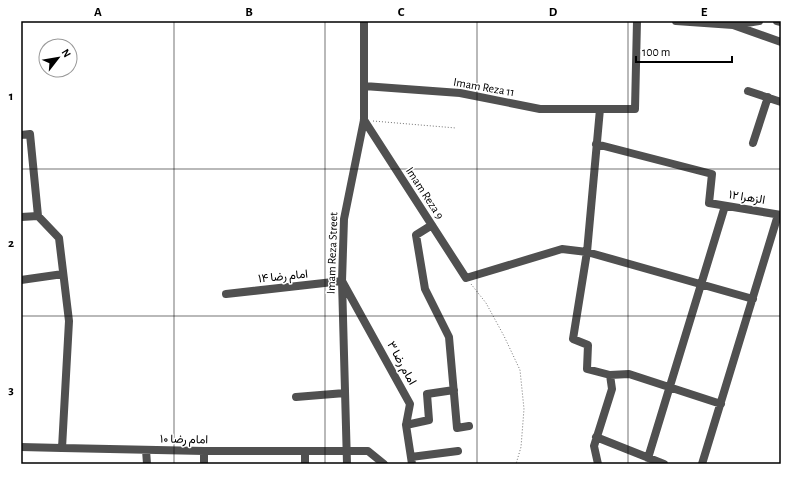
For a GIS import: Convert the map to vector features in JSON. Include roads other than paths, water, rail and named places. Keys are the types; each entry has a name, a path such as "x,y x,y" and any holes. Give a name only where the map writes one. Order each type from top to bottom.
{"street":[{"name":"Imam Reza Street","path":"347,464 342,281 344,219 364,120 364,21"},
{"name":"Imam Reza 11","path":"364,86 460,93 540,109 635,109 637,21"},
{"path":"676,21 733,25 781,42"},
{"path":"733,25 759,21"},
{"path":"777,21 781,22"},
{"path":"748,91 781,102"},
{"path":"753,142 768,98"},
{"path":"600,109 587,252 573,339 588,345 587,369 610,375 629,374 721,404"},
{"name":"Imam Reza 9","path":"364,120 466,278 562,249 587,252"},
{"path":"21,135 30,134 38,216 59,238 69,321 62,448"},
{"name":"الزهرا ۱۲","path":"596,144 712,174 709,203 780,215"},
{"path":"648,458 725,206"},
{"path":"702,464 780,215"},
{"path":"21,217 38,216"},
{"path":"432,225 416,235 425,289 449,337 457,428 469,426"},
{"path":"587,252 753,299"},
{"path":"21,280 63,274"},
{"name":"امام رضا ۱۴","path":"226,294 342,281"},
{"name":"امام رضا ۳","path":"342,281 410,404 406,425 411,460"},
{"path":"598,464 594,446 612,389 610,375"},
{"path":"406,425 429,420 427,394 454,390"},
{"path":"296,397 345,393"},
{"path":"596,437 664,464"},
{"name":"امام رضا ۱۰","path":"21,447 254,452 368,451 384,464"},
{"path":"146,450 147,464"},
{"path":"204,451 204,464"},
{"path":"305,451 305,464"},
{"path":"411,460 458,451"}]}
